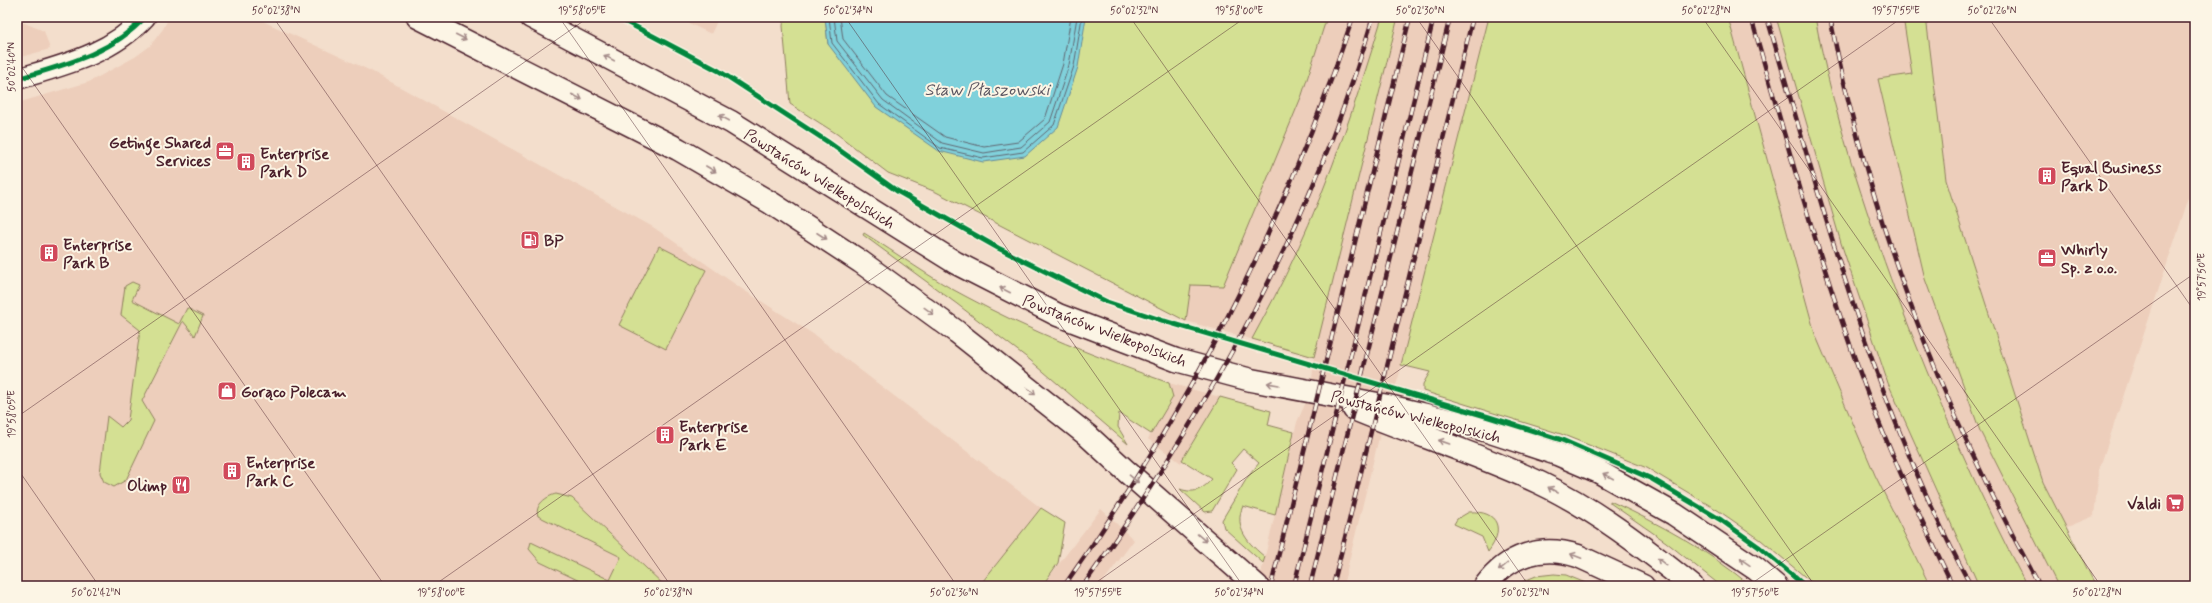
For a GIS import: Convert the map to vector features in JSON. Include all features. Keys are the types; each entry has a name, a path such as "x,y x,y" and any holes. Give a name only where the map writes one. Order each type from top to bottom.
{"main road":[{"name":"Powstańców Wielkopolskich","path":"531,17 731,122 956,263 1020,297 1058,315 1176,360 1251,380 1311,391 1472,426 1564,457 1599,472 1674,514 1743,560 1776,586"},
{"path":"422,18 678,149 771,203 861,262 957,332 1087,435 1126,472 1257,586"},
{"path":"1311,391 1383,421 1471,452 1541,483 1619,530 1692,586"},
{"path":"1485,586 1497,572 1516,558 1546,550 1566,552 1578,556 1643,586"}],"street":[{"path":"17,79 75,62 102,50 126,35 145,17"}],"shaded area":[{"path":"169,17 254,17 371,71 653,227 742,289 813,334 1041,508 979,586 17,586 17,103 89,82 135,57 150,46 163,29"},
{"path":"676,17 719,17 711,34"},
{"path":"1327,17 1500,17 1398,379 1383,421 1343,586 1258,586 1297,422 1311,391 1314,357 1186,321 1190,285 1302,95"},
{"path":"1728,17 2195,17 2195,179 2099,470 2094,516 2065,528 2043,482 1946,180 1930,52 1937,175 2077,586 1930,586 1875,475 1815,334"},
{"path":"17,20 44,31 50,49 17,58"},
{"path":"1169,383 1220,397 1181,463 1148,439 1173,397"},
{"path":"1101,509 1134,540 1100,586 1042,586"}],"green space":[{"path":"784,17 825,17 828,44 1048,17 1327,17 1302,95 1223,286 1191,285 1186,321 936,192 888,173 837,134 790,104 783,26"},
{"path":"1382,17 1398,17 1314,357 1252,339 1291,264 1321,195 1353,107"},
{"path":"1489,17 1728,17 1815,334 1875,475 1930,586 1816,586 1761,540 1719,511 1647,468 1561,434 1423,391 1423,384 1430,372 1401,365"},
{"path":"1776,17 1815,17 1822,53 1850,158 1872,227 1897,296 1926,370 1974,479 2027,586 1979,586 1888,383 1841,243"},
{"path":"1903,17 1926,17 1946,180 2043,482 2096,586 2058,586 1980,431 1925,279 1878,79 1912,74"},
{"path":"864,233 939,282 990,309 1066,344 1169,383 1173,397 1151,434 1119,413 1118,427 1128,444 1030,360 863,235"},
{"path":"659,246 706,270 666,349 619,325"},
{"path":"132,282 139,285 132,300 179,324 187,308 203,316 195,336 183,321 142,401 154,421 126,480 114,487 104,482 100,473 107,416 121,427 128,420 140,330 121,315 125,286"},
{"path":"1220,397 1271,411 1268,425 1294,432 1275,515 1243,506 1240,514 1241,528 1244,535 1253,547 1265,557 1263,563 1224,528 1222,520 1247,478 1259,463 1243,449 1231,463 1237,469 1212,511 1205,512 1180,489 1190,491 1198,490 1212,479 1182,460"},
{"path":"556,494 572,498 665,586 590,586 540,562 529,549 531,542 610,580 621,557 538,516 538,508 542,502"},
{"path":"1610,501 1684,539 1718,561 1751,586 1721,586 1666,542 1610,503"},
{"path":"1041,508 1065,523 1058,563 1042,586 979,586"},
{"path":"1469,512 1487,514 1493,518 1496,523 1496,536 1488,552 1482,537 1454,524 1457,519"},
{"path":"1554,574 1566,575 1593,586 1512,586 1536,576"}],"water":[{"name":"Staw Płaszowski","path":"825,17 1086,17 1078,67 1058,127 1025,156 983,162 939,151 876,107 828,44"}],"railway":[{"path":"1064,586 1110,519 1152,452 1192,383 1230,312 1265,241 1297,168 1353,17"},
{"path":"1083,586 1129,520 1173,452 1214,384 1252,314 1288,242 1320,169 1348,94 1373,17"},
{"path":"1271,586 1410,17"},
{"path":"1294,586 1434,17"},
{"path":"1310,586 1450,17"},
{"path":"1333,586 1473,17"},
{"path":"1751,17 1805,206 1850,346 1897,466 1953,586"},
{"path":"1767,17 1831,235 1879,379 1906,449 1937,518 1971,586"},
{"path":"1830,17 1846,92 1865,165 1887,238 1912,310 1940,380 1971,450 2004,519 2040,586"}],"cycle path":[{"path":"17,79 86,57 132,30 145,17"},
{"path":"617,17 719,71 828,142 897,191 998,248 1107,302 1164,321 1562,440 1652,479 1721,520 1759,547 1805,586"}],"place":[{"name":"Getinge Shared Services","path":"225,151"},
{"name":"Enterprise Park D","path":"246,162"},
{"name":"Equal Business Park D","path":"2047,176"},
{"name":"BP","path":"530,240"},
{"name":"Enterprise Park B","path":"49,253"},
{"name":"Whirly Sp. z o.o.","path":"2047,258"},
{"name":"Gorąco Polecam","path":"227,391"},
{"name":"Enterprise Park E","path":"665,435"},
{"name":"Enterprise Park C","path":"232,471"},
{"name":"Olimp","path":"181,485"},
{"name":"Valdi","path":"2175,503"}]}
